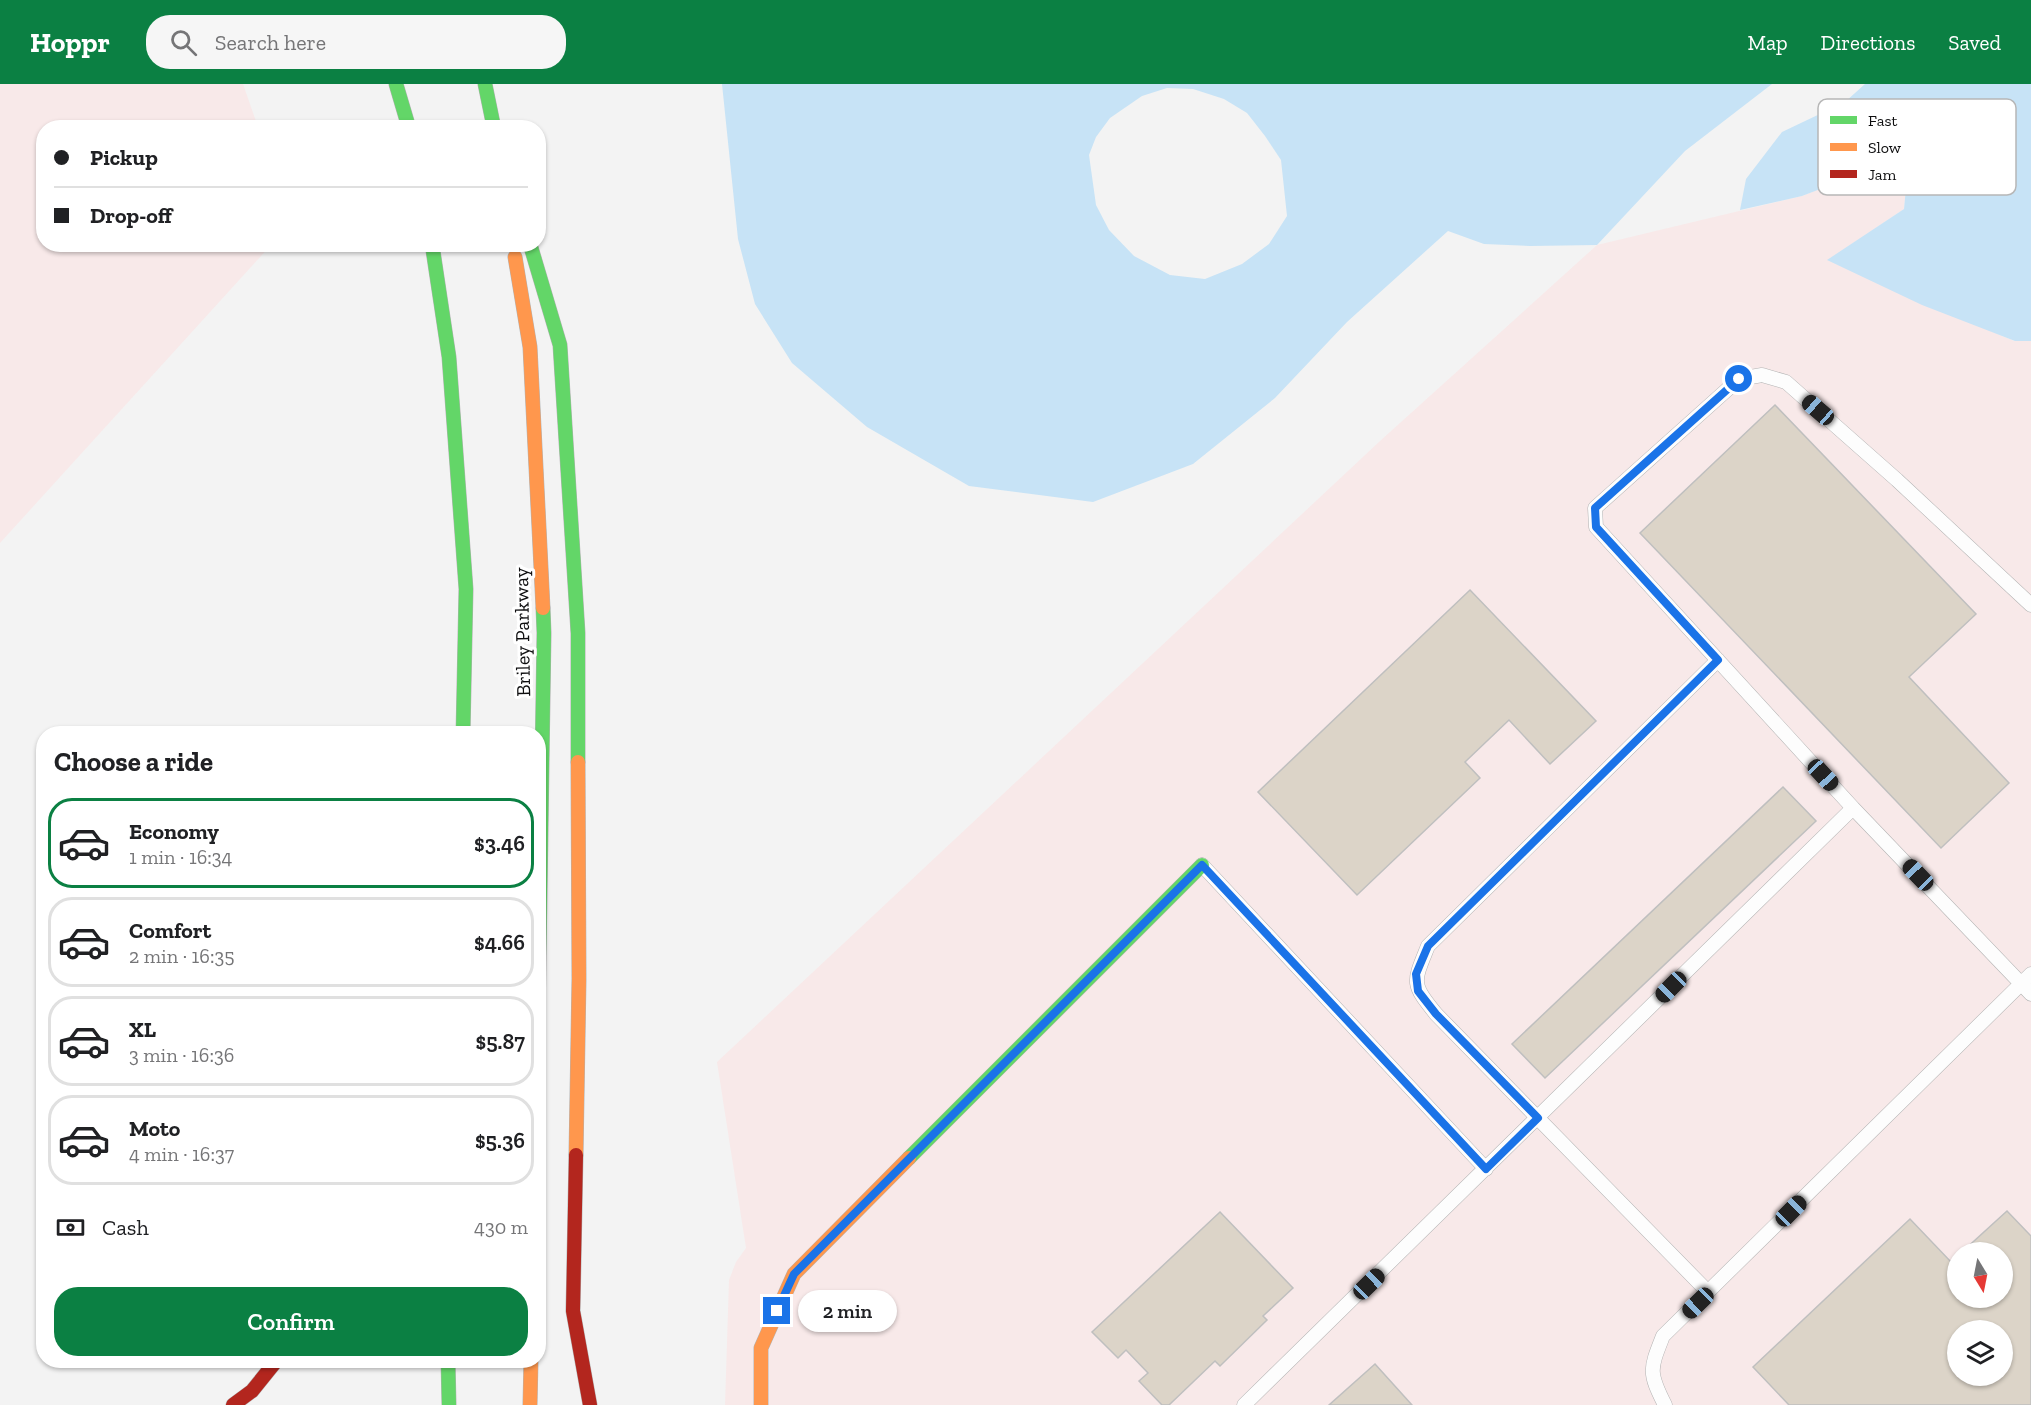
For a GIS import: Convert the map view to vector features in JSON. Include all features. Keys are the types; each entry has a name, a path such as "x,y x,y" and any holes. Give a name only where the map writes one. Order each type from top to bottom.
{"main road":[{"path":"396,84 407,120"},
{"path":"484,84 493,120"},
{"path":"433,252 449,357 466,589 463,726"},
{"name":"Briley Parkway","path":"514,252 530,347 544,633 543,726"},
{"path":"532,252 560,345 578,633 579,979 573,1311 590,1405"},
{"path":"761,1405 761,1348 794,1274 1202,865"},
{"path":"233,1405 252,1391 271,1368"},
{"path":"448,1368 449,1405"},
{"path":"530,1405 531,1368"}],"lane":[{"path":"2031,605 1897,480 1786,382 1762,375 1739,379 1595,508 1596,527 1853,808 2026,978 2031,994"},
{"path":"1708,1292 1436,1014 1418,991 1416,974 1428,946 1718,660"},
{"path":"1244,1405 1853,808"},
{"path":"1202,865 1486,1169"},
{"path":"1665,1405 1655,1386 1651,1365 1663,1336 2026,978"}],"shaded area":[{"path":"0,84 243,84 256,120 36,120 36,252 265,252 0,543"},
{"path":"1818,190 1818,195 1905,195 1904,209 1828,260 2014,341 2031,341 2031,1405 725,1405 729,1280 736,1262 746,1248 717,1062 1380,441 1597,245 1802,196"}],"water":[{"path":"722,84 1772,84 1685,151 1597,245 1484,244 1448,231 1347,322 1275,398 1193,464 1093,502 969,486 867,427 792,363 755,304 738,239","holes":["1167,88 1193,89 1224,99 1247,113 1265,136 1281,160 1287,216 1269,244 1242,264 1205,279 1170,275 1134,256 1109,230 1096,205 1089,155 1096,137 1110,118 1142,96"]},
{"path":"1865,84 2031,84 2031,341 2015,341 1922,305 1827,260 1904,209 1905,195 2016,195 2016,99 1848,99"},
{"path":"1818,115 1818,190 1802,196 1740,210 1746,179 1782,132"}],"building":[{"path":"1775,405 1976,614 1909,677 2009,783 1941,848 1640,533"},
{"path":"1470,590 1596,721 1550,764 1509,720 1465,762 1480,778 1357,895 1258,792"},
{"path":"1783,787 1816,821 1545,1078 1512,1044"},
{"path":"2007,1211 2031,1236 2031,1405 1789,1405 1753,1367 1910,1219 1947,1258 1947,1308 2013,1308 2013,1242 1973,1242"},
{"path":"1220,1212 1293,1288 1263,1316 1267,1320 1220,1366 1215,1361 1169,1405 1162,1405 1139,1381 1148,1373 1126,1350 1118,1358 1092,1332"},
{"path":"1375,1364 1412,1405 1329,1405"}],"traffic: fast":[{"path":"396,84 407,120"},
{"path":"485,84 492,120"},
{"path":"433,252 449,357 466,589 463,726"},
{"path":"532,252 560,345 578,633 578,762"},
{"path":"543,608 543,726"},
{"path":"909,1158 1202,865"},
{"path":"448,1368 449,1405"}],"traffic: slow":[{"path":"515,257 530,347 543,608"},
{"path":"576,1155 579,979 578,762"},
{"path":"761,1405 761,1348 794,1274 909,1158"},
{"path":"530,1405 531,1368"}],"traffic: jam":[{"path":"576,1155 573,1311 590,1405"},
{"path":"233,1405 252,1391 271,1368"}],"route":[{"path":"777,1311 794,1274 1202,865 1486,1169 1538,1118 1436,1014 1418,991 1416,974 1428,946 1718,660 1596,527 1595,508 1739,379"}]}
